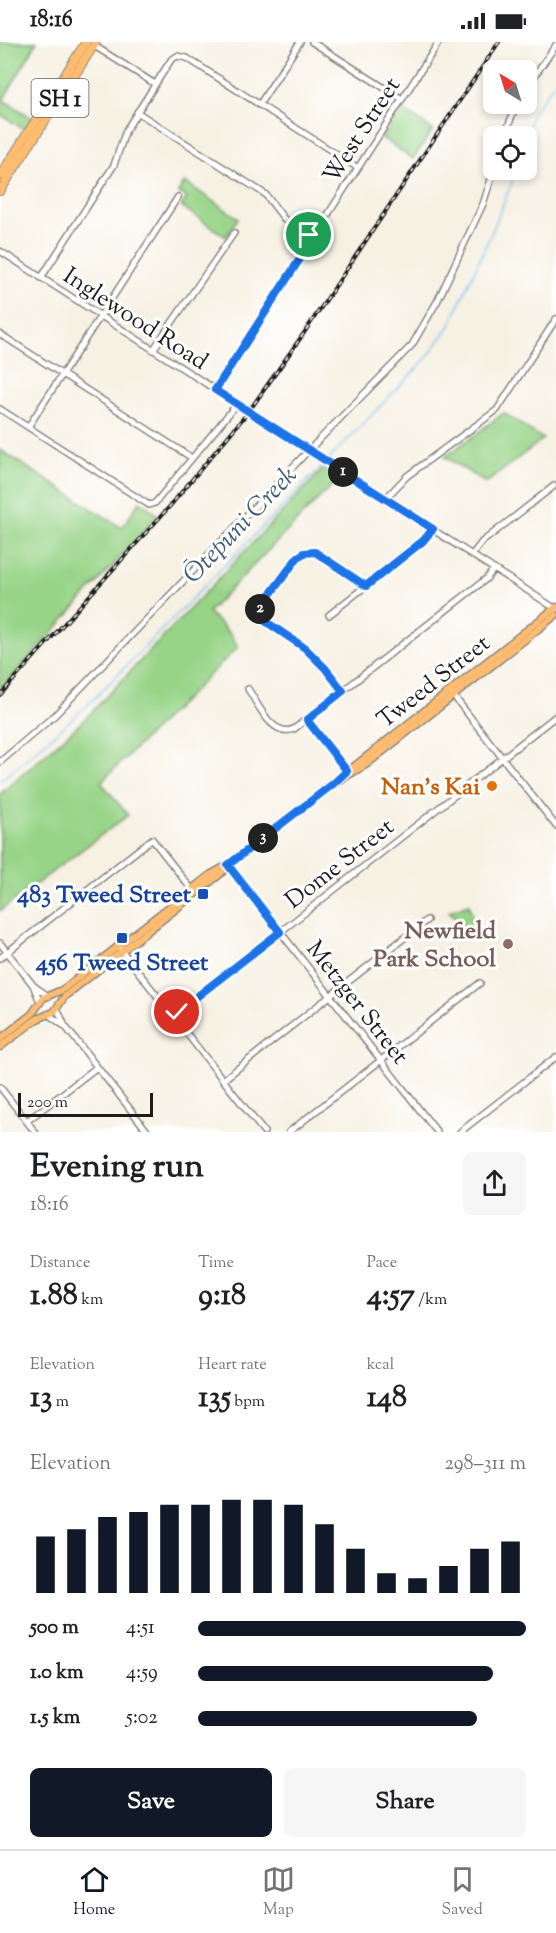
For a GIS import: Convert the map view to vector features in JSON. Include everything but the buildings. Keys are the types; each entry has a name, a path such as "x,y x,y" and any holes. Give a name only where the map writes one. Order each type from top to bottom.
{"highway":[{"name":"SH 1","path":"0,191 10,169 92,43"},
{"name":"SH 1","path":"0,176 10,169"}],"main road":[{"name":"Tweed Street","path":"57,1007 66,995 121,949 193,892 218,876 228,865 556,610"},
{"name":"Tweed Street","path":"48,996 62,990 121,949"},
{"path":"0,1039 32,1014 40,1002 48,996 55,999 57,1007 53,1013 37,1019 0,1047"},
{"path":"40,1002 41,1010 48,1014"}],"street":[{"path":"259,105 300,42"},
{"path":"312,42 402,99"},
{"name":"West Street","path":"215,390 439,42"},
{"path":"92,43 155,84"},
{"path":"537,72 556,45"},
{"path":"41,278 114,165 123,134 171,60 177,56 187,58 358,168"},
{"path":"137,112 265,194 285,220 314,237"},
{"path":"0,762 55,715 412,345 438,300 483,204 491,180"},
{"path":"28,427 178,197"},
{"path":"153,350 234,233"},
{"name":"Inglewood Road","path":"0,251 556,610"},
{"path":"385,499 407,476 497,410 556,319"},
{"path":"0,334 192,458"},
{"path":"0,409 147,504 155,503 237,404"},
{"path":"472,555 482,542 554,486"},
{"path":"329,615 423,541 433,529"},
{"path":"343,691 305,648 265,622 260,616 260,610 298,557 310,551 315,552 366,586"},
{"path":"248,689 267,717 280,730 294,729 486,579 494,569"},
{"path":"452,693 556,826"},
{"name":"Dome Street","path":"173,1016 556,716"},
{"path":"307,720 349,773"},
{"path":"0,958 152,839 193,892"},
{"name":"Metzger Street","path":"228,865 437,1132"},
{"path":"223,1080 428,920"},
{"path":"0,943 33,985 48,996"},
{"path":"121,949 264,1132"},
{"path":"290,1132 480,983"},
{"path":"33,985 40,1002"},
{"path":"57,1007 66,1027 148,1132"},
{"path":"48,1014 66,1027"},
{"path":"460,1132 556,1057"},
{"path":"27,1121 97,1067"},
{"path":"0,1087 35,1132"}],"green space":[{"path":"0,42 37,42 3,100 34,119 25,130 0,114"},
{"path":"402,109 433,130 413,159 382,138"},
{"path":"185,182 238,218 226,237 181,206 187,198 178,192"},
{"path":"504,413 543,439 486,483 445,457"},
{"path":"0,450 122,528 140,501 158,515 0,691"},
{"path":"323,469 337,480 208,612 230,634 238,647 101,782 128,815 0,911 0,794 84,720"},
{"path":"469,904 477,934 470,937 449,911"}],"waterway":[{"name":"Ōtepuni Creek","path":"529,126 532,114 556,80"},
{"name":"Ōtepuni Creek","path":"329,459 425,360 449,327 513,180"},
{"name":"Ōtepuni Creek","path":"0,781 87,706 326,462"}],"railway":[{"path":"0,695 170,506 249,411 499,42"}],"place":[{"name":"Nan's Kai","path":"492,786"},
{"name":"483 Tweed Street","path":"203,894"},
{"name":"456 Tweed Street","path":"122,938"},
{"name":"Newfield Park School","path":"508,944"}],"route":[{"path":"177,1012 280,932 228,865 347,771 307,720 343,691 305,648 262,619 261,607 298,557 304,553 315,552 366,586 423,541 433,529 215,390 314,237 309,235"}]}
